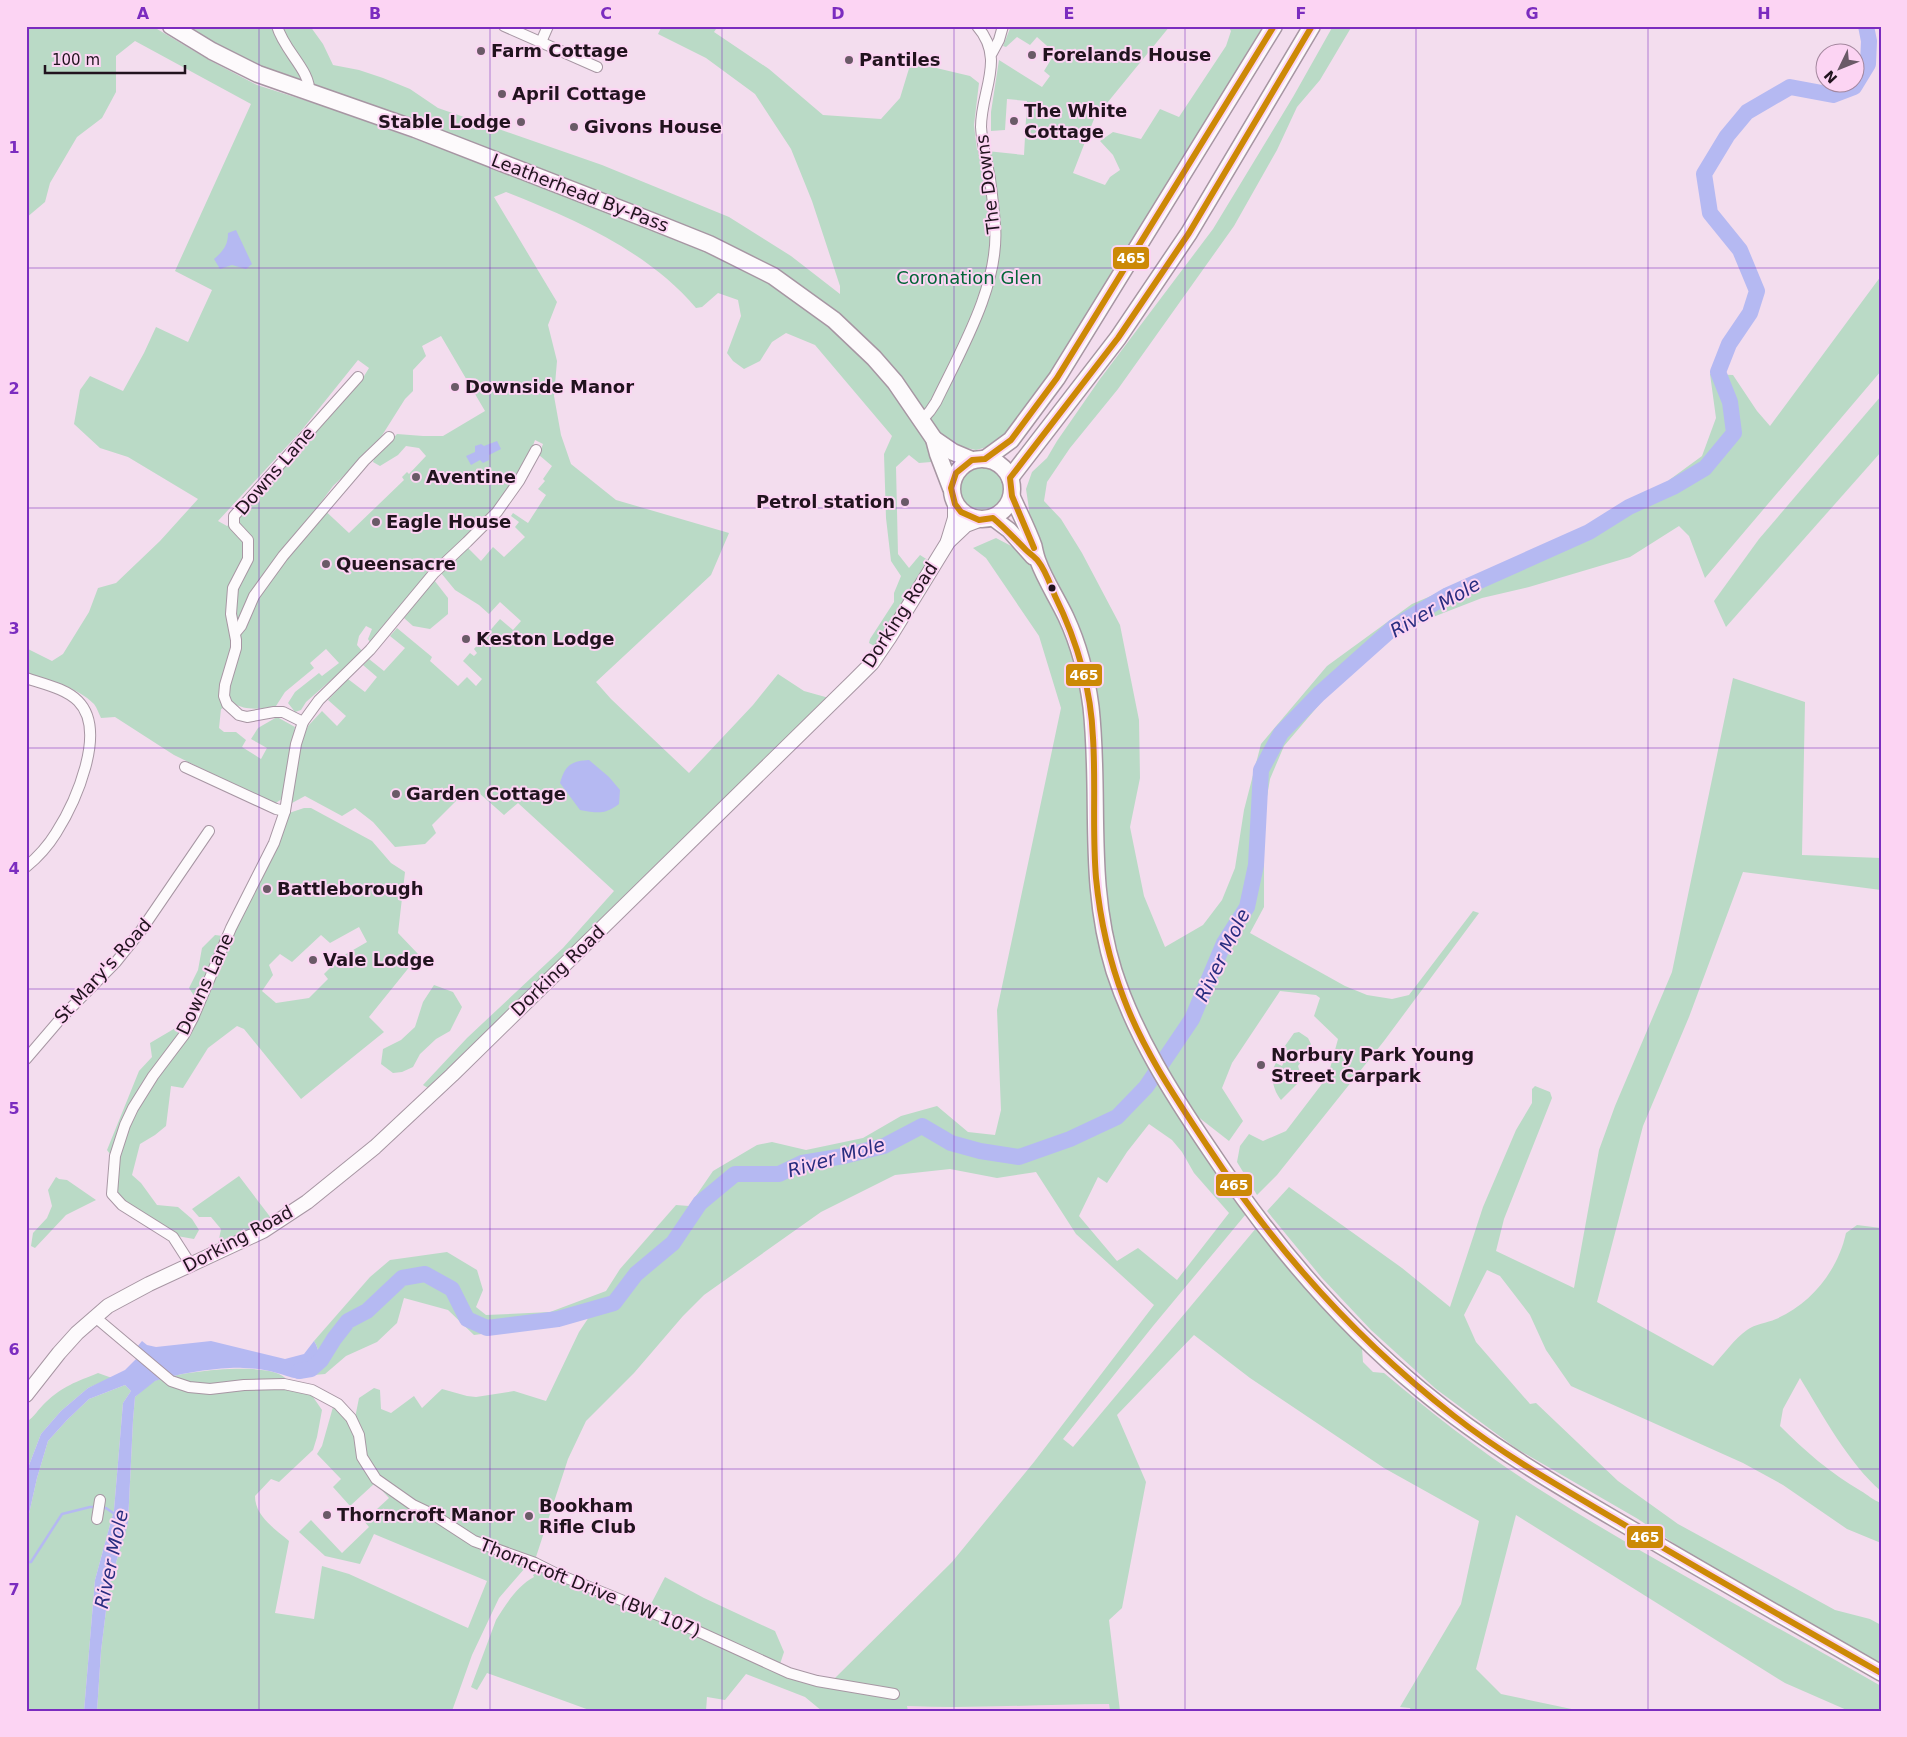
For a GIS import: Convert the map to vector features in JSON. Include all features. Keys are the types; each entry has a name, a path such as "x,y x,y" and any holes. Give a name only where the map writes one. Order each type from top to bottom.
{"highway":[{"name":"Leatherhead By-Pass","path":"171,26 244,68 424,132 666,226 709,244 773,276 817,306 855,339 895,382 934,439 953,496"},
{"path":"978,460 1000,465 1010,478 1012,496 1008,505 1002,513 986,519 969,517 961,512 953,496 956,473 963,466 978,460 1011,440 1057,378 1274,26"},
{"path":"1010,478 1118,338 1189,233 1312,26"},
{"name":"Leatherhead By-Pass","path":"934,439 953,452 978,460"}],"main road":[{"name":"Dorking Road","path":"948,542 955,518 953,496"},
{"path":"1012,496 1034,546 1038,561 1068,620 1086,674 1091,706 1094,750 1095,859 1098,891 1103,928 1115,972 1135,1025 1157,1067 1234,1186 1298,1268 1338,1313 1426,1394 1455,1418 1530,1469 1881,1673"},
{"name":"Dorking Road","path":"26,1395 59,1353 95,1316 122,1297 263,1231 307,1202 375,1147 452,1075 866,669 889,638 948,542 966,525 986,519"},
{"path":"986,519 1008,530 1038,561"}],"street":[{"path":"277,26 287,49 306,74 310,83 309,92"},
{"path":"504,26 598,66"},
{"path":"541,42 548,26"},
{"path":"977,26 987,40 992,53"},
{"name":"The Downs","path":"922,420 936,402 989,286 994,261 995,227 990,180 981,126 992,64 992,53 999,40 1003,26"},
{"name":"Downs Lane","path":"303,722 283,712 247,717 239,716 227,704 224,696 224,685 236,648 236,632 231,614 233,588 248,559 248,540 234,525 234,516 358,376"},
{"name":"Downs Lane","path":"236,632 254,596 282,556 364,461 389,437"},
{"name":"Downs Lane","path":"191,1265 173,1237 116,1200 112,1194 115,1156 125,1125 133,1108 194,1018 231,928 274,843 285,811 296,744 303,722 319,700 370,650 434,572 497,512 519,481 536,450"},
{"path":"26,678 62,691 79,702 88,717 90,734 86,765 72,804 51,841 36,859 26,867"},
{"path":"185,767 285,811"},
{"name":"St Mary's Road","path":"26,1059 62,1017 116,962 140,932 209,831"},
{"name":"Thorncroft Drive (BW 107)","path":"95,1316 171,1381 189,1387 210,1389 244,1385 284,1384 312,1390 338,1404 351,1418 359,1435 362,1458 376,1479 413,1505 434,1515 474,1541 535,1563 557,1574 696,1630 789,1672 817,1680 894,1694"},
{"path":"97,1519 100,1500"}],"shaded area":[{"path":"1109,1704 1110,1711 908,1711 907,1706 956,1708"}],"green space":[{"path":"26,26 152,26 211,61 257,85 326,107 513,174 703,249 759,277 810,310 863,358 901,397 923,429 932,454 931,462 919,463 909,455 896,467 898,554 909,568 920,555 931,562 876,647 869,643 894,602 894,593 901,576 891,561 886,518 884,454 892,436 815,345 786,333 772,342 760,361 744,369 733,361 727,353 741,316 738,300 718,293 702,307 696,308 656,270 633,253 608,239 558,214 506,192 494,197 557,302 548,325 557,361 554,396 561,435 571,464 616,500 729,533 711,575 596,682 611,699 689,773 753,705 778,674 804,691 829,698 571,952 428,1088 423,1085 467,1038 563,948 614,891 518,803 504,815 479,793 459,798 432,825 436,833 425,844 395,847 373,822 355,808 342,816 305,796 292,803 297,754 308,726 322,711 337,726 346,716 328,700 348,679 365,692 377,677 363,665 369,659 384,671 405,648 390,636 397,628 432,657 430,661 458,686 467,677 476,686 482,679 463,661 470,653 474,656 477,653 474,649 500,619 513,630 521,621 500,602 489,614 479,605 455,590 441,573 467,547 481,561 493,547 504,557 525,537 515,527 519,522 511,516 513,513 528,523 546,495 538,489 545,481 543,479 552,466 539,455 543,444 535,440 531,451 495,512 371,644 368,639 372,629 366,626 359,636 357,645 363,652 306,702 301,710 295,712 288,703 295,692 319,673 322,676 339,663 326,649 310,663 314,668 285,692 276,706 248,708 233,703 221,709 219,728 224,732 236,732 246,740 242,747 261,759 267,748 251,739 258,728 277,717 295,727 282,799 274,804 174,755 115,717 101,718 94,704 79,693 44,678 26,673 26,648 52,661 63,654 89,612 98,588 116,583 160,541 198,499 128,457 100,448 74,424 80,390 90,376 123,391 156,327 188,342 212,290 175,271 251,104 135,41 116,56 116,92 102,118 77,137 50,183 45,202 26,218","holes":["441,336 485,411 443,436 397,434 373,462 380,466 398,455 406,446 419,448 426,456 409,474 407,472 402,477 404,480 349,533 319,505 333,486 376,445 405,399 413,391 413,370 426,356 422,346","358,360 369,368 361,381 248,505 247,512 227,526 218,521 301,431"]},
{"name":"Coronation Glen","path":"181,26 310,26 323,44 333,65 359,70 383,78 410,89 438,108 602,165 729,217 791,256 840,294 840,286 812,201 791,149 755,94 706,58 658,34 662,26 718,26 714,32 769,69 823,115 881,119 900,98 911,62 970,76 979,83 974,125 977,150 1024,155 1027,101 1007,99 1005,130 991,131 991,112 999,60 1042,87 1050,76 1044,71 1055,53 1037,37 1030,45 1017,37 1006,47 1003,46 1011,26 1170,26 1094,119 1073,173 1105,185 1110,177 1120,170 1113,155 1100,141 1113,132 1141,139 1160,109 1179,117 1226,46 1231,31 1228,26 1263,26 1090,315 1009,433 987,447 976,450 958,446 943,437 906,385 802,289 247,63"},
{"path":"1333,26 1352,26 1320,80 1297,107 1277,150 1234,226 1118,389 1070,448 1047,482 1044,501 1061,519 1082,553 1120,625 1139,720 1140,778 1130,827 1144,896 1165,947 1203,925 1222,900 1235,868 1244,810 1261,744 1327,666 1412,604 1574,535 1661,486 1702,456 1716,418 1710,374 1733,375 1757,411 1770,426 1881,276 1881,371 1705,578 1689,536 1679,526 1630,557 1529,587 1482,598 1415,624 1389,637 1335,686 1284,746 1270,779 1264,814 1264,907 1250,933 1345,986 1367,995 1392,999 1409,995 1473,911 1479,913 1384,1041 1277,1175 1257,1195 1237,1162 1240,1146 1249,1134 1263,1141 1286,1131 1328,1076 1338,1039 1314,1016 1320,998 1316,995 1280,991 1232,1063 1222,1088 1243,1121 1229,1141 1197,1116 1191,1133 1223,1184 1246,1214 1063,1439 1073,1447 1257,1227 1283,1262 1362,1348 1363,1362 1373,1372 1384,1373 1441,1420 1521,1478 1584,1517 1881,1686 1881,1711 1849,1711 1785,1683 1516,1515 1476,1669 1501,1694 1581,1711 1411,1711 1410,1708 1400,1707 1461,1604 1479,1521 1384,1468 1250,1378 1194,1335 1117,1415 1146,1482 1122,1608 1109,1620 1120,1711 1110,1711 1109,1704 907,1706 908,1711 822,1711 805,1697 746,1674 725,1700 707,1697 706,1711 592,1711 487,1673 477,1690 471,1687 496,1620 517,1590 539,1571 727,1648 785,1677 833,1680 952,1562 1034,1462 1154,1305 1076,1234 1036,1172 997,1178 950,1169 895,1175 821,1212 704,1295 683,1316 634,1373 586,1421 568,1459 535,1560 525,1557 525,1568 499,1598 472,1655 452,1711 97,1711 101,1651 109,1586 128,1523 135,1397 151,1383 168,1377 202,1371 242,1369 274,1372 288,1381 292,1390 311,1394 322,1410 313,1450 279,1482 271,1479 255,1496 258,1510 262,1516 289,1541 275,1613 314,1619 322,1566 349,1574 468,1628 487,1581 374,1534 360,1564 325,1556 299,1532 311,1520 342,1553 369,1527 364,1521 389,1498 375,1483 350,1506 333,1487 341,1479 317,1454 322,1446 333,1407 342,1414 353,1428 359,1398 374,1388 380,1390 381,1409 391,1413 414,1396 422,1408 442,1389 476,1397 514,1391 546,1401 579,1332 589,1317 556,1324 474,1335 448,1310 404,1298 397,1323 377,1342 346,1356 325,1374 314,1375 319,1358 318,1349 314,1341 370,1277 390,1260 447,1252 477,1270 483,1290 476,1307 486,1315 550,1312 606,1291 620,1269 676,1205 689,1206 713,1171 757,1145 772,1142 806,1150 863,1138 901,1116 937,1106 968,1132 995,1135 1001,1110 997,1010 1061,708 1039,636 986,558 973,548 996,538 1015,548 1028,529 1029,509 1026,489 1032,472 1047,458 1100,379 1213,229 1293,97","holes":["1149,1124 1172,1140 1182,1152 1194,1173 1229,1213 1177,1280 1138,1248 1117,1261 1079,1216 1098,1177 1107,1183 1127,1152"]},
{"path":"1881,396 1881,452 1726,627 1714,601 1759,539"},
{"path":"982,467 995,471 1001,477 1005,490 1001,503 995,509 982,513 969,509 963,503 959,490 963,477 969,471"},
{"path":"434,580 448,598 448,614 430,629 413,626 404,618"},
{"path":"1733,678 1805,702 1802,855 1881,858 1881,890 1743,872 1689,1017 1643,1126 1597,1302 1713,1366 1747,1330 1789,1313 1811,1295 1830,1273 1837,1260 1846,1233 1857,1225 1881,1228 1881,1491 1869,1480 1847,1453 1800,1378 1783,1409 1780,1426 1828,1469 1881,1503 1881,1543 1847,1529 1783,1485 1743,1463 1571,1386 1546,1350 1530,1315 1500,1276 1487,1270 1464,1315 1476,1342 1530,1404 1536,1403 1618,1481 1678,1524 1835,1610 1870,1619 1881,1625 1881,1665 1697,1559 1638,1519 1517,1449 1436,1389 1371,1330 1322,1278 1267,1211 1289,1187 1402,1268 1450,1307 1483,1207 1516,1130 1532,1103 1532,1089 1535,1086 1550,1092 1552,1098 1504,1219 1496,1251 1574,1288 1599,1150 1615,1106 1672,972"},
{"path":"304,808 311,808 372,841 391,863 405,872 398,933 419,955 369,1017 384,1032 301,1099 244,1029 237,1026 208,1048 183,1088 171,1086 166,1126 140,1144 132,1175 141,1183 157,1205 178,1207 192,1219 199,1230 194,1239 177,1236 118,1198 115,1191 119,1166 107,1150 139,1071 152,1057 150,1043 189,1020 198,1002 189,988 198,970 202,948 215,935 231,937 289,813","holes":["359,927 367,942 341,957 324,974 328,979 309,998 276,1003 262,991 273,975 269,965 280,954 292,962 321,935 330,943"]},
{"path":"434,985 453,992 462,1007 450,1031 436,1039 420,1054 413,1067 402,1072 393,1073 381,1064 383,1049 401,1040 415,1027 423,1002"},
{"path":"1299,1032 1308,1038 1311,1044 1298,1066 1301,1075 1300,1081 1281,1100 1273,1082 1274,1067 1276,1063 1282,1066 1285,1060 1280,1053 1294,1033"},
{"path":"239,1176 271,1218 241,1235 218,1244 221,1229 211,1217 199,1217 192,1209"},
{"path":"56,1177 67,1180 96,1200 66,1215 35,1248 31,1246 33,1233 47,1218 52,1206 48,1190"},
{"path":"98,1373 112,1378 88,1388 61,1411 41,1434 26,1473 26,1422 58,1392"},
{"path":"125,1385 131,1391 123,1403 114,1510 95,1580 84,1711 26,1711 26,1527 48,1441 89,1399"},
{"path":"665,1577 704,1598 775,1631 784,1652 780,1664 651,1604"}],"water":[{"path":"236,230 252,264 246,269 232,265 220,269 214,259 224,248 228,233"},
{"path":"497,441 501,449 489,455 489,460 483,463 480,460 471,465 466,456 475,452 475,446 481,444 484,446"},
{"path":"589,760 609,777 620,790 619,804 605,812 580,810 560,783 564,772 569,766 573,763"},
{"path":"142,1341 147,1345 156,1347 211,1341 285,1359 304,1354 314,1341 319,1353 318,1366 314,1375 303,1378 247,1368 206,1370 170,1377 137,1347"},
{"path":"137,1358 161,1379 155,1381 135,1397 128,1523 109,1586 101,1651 97,1711 84,1711 95,1580 114,1510 123,1403 131,1391 125,1385 89,1399 48,1441 26,1527 26,1473 41,1434 61,1411 88,1388 125,1370"}],"waterway":[{"name":"River Mole","path":"299,1371 311,1369 321,1360 348,1321 367,1311 402,1278 425,1274 452,1289 467,1319 487,1328 558,1319 614,1303 636,1274 673,1243 700,1203 735,1174 779,1174 802,1163 844,1156 884,1146 922,1126 951,1143 980,1151 1019,1157 1070,1139 1117,1117 1146,1087 1192,1019 1224,943 1247,907 1256,865 1261,770 1281,733 1319,694 1394,627 1448,595 1589,532 1629,507 1673,487 1705,468 1734,433 1730,402 1718,372 1729,344 1750,313 1757,291 1740,250 1710,213 1704,174 1727,136 1747,112 1790,87 1833,95 1854,87 1868,64 1869,41 1866,26"},
{"path":"26,1562 31,1562 62,1514 95,1507"},
{"path":"101,1508 106,1508 116,1515"}],"transit line":[{"name":"465","path":"1274,26 1057,378 1011,440 985,459 972,460 956,473 951,488 955,504 961,512 979,520 993,518 1038,561 1048,578 1076,647 1082,665 1092,719 1095,860 1098,893 1110,954 1124,999 1151,1057 1234,1185 1261,1222 1320,1292 1384,1357 1454,1416 1493,1445 1716,1579 1881,1673"},
{"name":"465","path":"1034,548 1012,496 1010,478 1118,338 1189,233 1312,26"}],"place":[{"name":"Farm Cottage","path":"481,51"},
{"name":"Forelands House","path":"1032,55"},
{"name":"Pantiles","path":"849,60"},
{"name":"April Cottage","path":"502,94"},
{"name":"The White Cottage","path":"1014,121"},
{"name":"Stable Lodge","path":"521,122"},
{"name":"Givons House","path":"574,127"},
{"name":"Downside Manor","path":"455,387"},
{"name":"Aventine","path":"416,477"},
{"name":"Petrol station","path":"905,502"},
{"name":"Eagle House","path":"376,522"},
{"name":"Queensacre","path":"326,564"},
{"name":"Keston Lodge","path":"466,639"},
{"name":"Garden Cottage","path":"396,794"},
{"name":"Battleborough","path":"267,889"},
{"name":"Vale Lodge","path":"313,960"},
{"name":"Norbury Park Young Street Carpark","path":"1261,1065"},
{"name":"Thorncroft Manor","path":"327,1515"},
{"name":"Bookham Rifle Club","path":"529,1516"}]}
